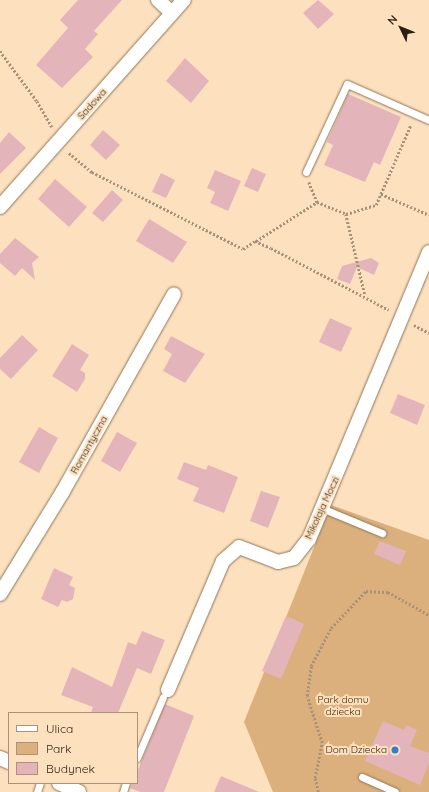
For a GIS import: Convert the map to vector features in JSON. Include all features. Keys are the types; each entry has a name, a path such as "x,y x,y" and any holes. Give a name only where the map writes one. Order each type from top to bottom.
{"street":[{"path":"158,0 172,13"},
{"name":"Sadowa","path":"0,207 184,0"},
{"name":"Mikołaja Moczi","path":"165,693 223,561 239,547 278,562 294,558 324,509 429,252"},
{"name":"Romantyczna","path":"0,594 62,493 174,294"},
{"path":"61,784 79,792"}],"lane":[{"path":"306,172 347,84 429,120"},
{"path":"324,509 382,533"},
{"path":"138,756 165,693"},
{"path":"362,777 395,792"}],"path":[{"path":"0,51 38,101 59,141 92,172 156,206 243,249 317,202"},
{"path":"306,172 317,202 346,214 376,205 416,114"},
{"path":"380,194 429,215"},
{"path":"346,214 365,296"},
{"path":"255,241 365,296 402,318"},
{"path":"318,792 315,778 322,743 307,696 312,666 331,628 366,591 388,592 429,615"}],"green space":[{"name":"Park domu dziecka","path":"331,505 429,540 429,792 273,792 244,722"}],"building":[{"path":"78,0 122,0 94,31 98,34 85,49 93,57 62,88 36,65 68,28 60,20"},
{"path":"318,0 334,14 318,29 303,13"},
{"path":"185,58 209,81 191,103 166,81"},
{"path":"348,94 401,117 380,165 374,162 365,182 324,165 333,145 327,142"},
{"path":"103,130 120,145 106,160 90,145"},
{"path":"9,132 26,148 0,174 0,143"},
{"path":"252,168 266,174 258,192 244,186"},
{"path":"215,170 241,181 228,211 210,203 215,192 207,188"},
{"path":"161,173 175,180 166,198 152,192"},
{"path":"55,179 87,207 69,227 38,199"},
{"path":"112,190 123,200 103,222 92,213"},
{"path":"149,219 187,242 173,263 136,241"},
{"path":"15,238 39,257 32,263 35,280 22,268 15,276 0,263 0,254"},
{"path":"371,258 379,263 374,275 357,267 350,284 337,279 342,266"},
{"path":"330,318 352,328 341,352 319,342"},
{"path":"22,335 38,350 11,379 0,369 0,358"},
{"path":"171,336 205,354 185,383 163,371 172,354 164,349"},
{"path":"72,344 89,355 80,370 85,373 85,379 77,392 52,376"},
{"path":"398,394 425,405 417,425 390,413"},
{"path":"39,427 58,438 39,473 19,462"},
{"path":"117,432 137,443 120,472 101,461"},
{"path":"184,462 206,470 208,465 238,477 224,513 193,501 199,488 177,479"},
{"path":"261,491 280,497 268,528 250,521"},
{"path":"380,541 406,551 400,565 374,554"},
{"path":"54,568 73,577 69,585 75,588 73,599 67,602 62,600 58,607 41,599"},
{"path":"286,616 304,624 281,679 262,671"},
{"path":"142,631 165,640 151,674 137,668 118,712 91,712 93,707 61,695 72,667 112,687 128,642 136,645"},
{"path":"165,704 194,716 164,792 140,792 130,788 132,784 138,784 138,770"},
{"name":"Dom Dziecka","path":"383,721 404,730 406,725 417,730 410,746 429,753 429,763 420,785 365,761"},
{"path":"221,776 259,792 214,792"}],"place":[{"name":"Dom Dziecka","path":"395,750"}]}
